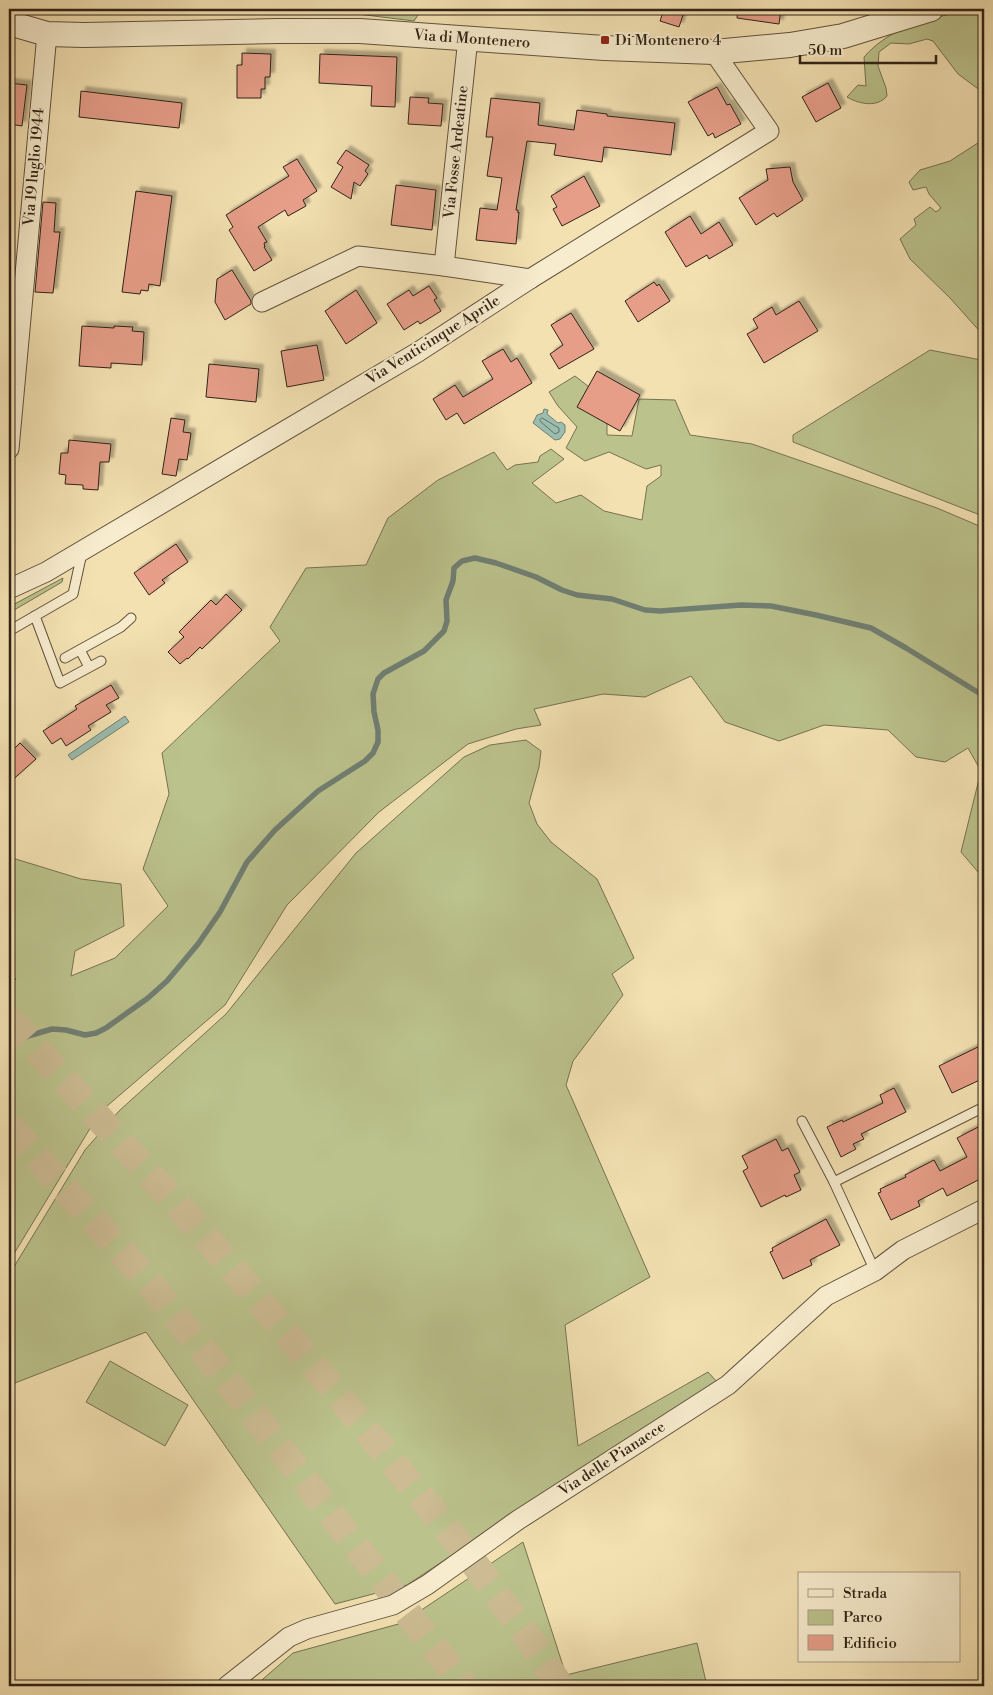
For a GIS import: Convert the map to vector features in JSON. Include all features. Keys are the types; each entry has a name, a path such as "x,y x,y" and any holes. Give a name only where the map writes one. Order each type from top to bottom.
{"street":[{"name":"Via di Montenero","path":"9,23 46,34 360,31 604,48 714,52 790,45 843,36 931,9"},
{"name":"Via 19 luglio 1944","path":"9,449 36,190 46,34"},
{"name":"Via Fosse Ardeatine","path":"444,266 468,38"},
{"name":"Via Venticinque Aprile","path":"9,589 46,572 418,352 530,279 769,131 714,52"},
{"path":"262,302 358,256 530,279"},
{"name":"Via delle Pianacce","path":"227,1686 290,1637 307,1629 393,1605 428,1585 476,1548 549,1499 728,1385 826,1296 875,1271 903,1250 984,1209"}],"lane":[{"path":"9,630 73,594 82,550"},
{"path":"35,616 60,684 101,661"},
{"path":"65,658 121,627 131,618"},
{"path":"80,650 89,668"},
{"path":"834,1182 984,1107"},
{"path":"802,1121 834,1182 875,1271"}],"green space":[{"path":"284,9 418,9 418,15 414,21 325,10"},
{"path":"984,9 984,95 958,74 933,41 927,39 909,44 891,43 879,52 878,66 887,96 883,100 868,104 847,97 858,85 866,86 864,57 889,36 933,18"},
{"path":"984,139 984,336 950,298 910,259 900,239 916,225 914,219 930,207 936,212 941,208 929,194 926,187 913,190 909,182 920,170 950,161"},
{"path":"930,350 981,360 984,364 984,511 980,515 793,442 793,435"},
{"path":"575,376 593,390 607,409 607,435 632,436 639,399 675,400 690,435 752,444 937,508 984,528 984,879 961,852 981,771 968,748 945,762 916,757 888,730 824,725 779,741 725,722 691,676 645,697 603,694 534,709 541,725 516,729 468,744 379,812 287,905 225,1005 100,1112 9,1262 9,986 16,979 9,972 9,857 81,879 121,884 124,926 75,951 71,976 115,958 168,906 143,869 169,794 162,753 280,641 270,627 306,568 366,565 388,518 438,480 494,452 507,470 515,465 538,462 540,456 551,449 564,459 532,483 556,503 581,495 604,511 642,520 647,486 661,476 661,465 646,469 609,452 585,461 566,448 577,427 558,406 549,392"},
{"path":"63,578 62,582 9,613 9,607"},
{"path":"526,740 541,751 539,767 529,803 537,824 551,842 597,879 634,958 612,974 623,995 573,1061 566,1085 650,1277 565,1325 578,1446 708,1372 718,1383 612,1449 407,1585 335,1604 146,1332 15,1383 9,1380 9,1275 85,1150 119,1111 226,1014 356,853 464,757 490,745"},
{"path":"110,1361 188,1405 165,1446 86,1402"},
{"path":"523,1542 566,1675 697,1643 707,1686 255,1686 293,1653 402,1623"}],"water":[{"path":"544,409 548,410 547,414 558,423 561,422 565,425 565,432 560,439 555,440 533,423 537,415 543,413"},
{"path":"125,716 129,722 72,760 68,755"}],"building":[{"path":"664,9 685,9 679,27 660,21"},
{"path":"738,9 781,9 779,24 737,18"},
{"path":"242,53 271,54 270,77 265,77 265,89 261,89 261,98 237,98 237,65 242,65"},
{"path":"320,54 397,57 395,107 371,106 372,86 319,83"},
{"path":"9,83 27,85 22,126 9,124"},
{"path":"828,83 841,108 816,122 802,97"},
{"path":"717,87 727,105 730,104 741,124 715,138 713,133 708,136 688,102"},
{"path":"81,91 182,103 179,128 79,117"},
{"path":"410,97 429,98 428,103 443,104 441,126 408,124"},
{"path":"491,98 540,103 538,125 574,130 577,110 607,114 607,116 675,123 671,155 604,147 602,162 554,155 556,144 527,141 516,210 519,212 516,244 476,240 480,208 497,210 502,178 487,176 493,137 486,137"},
{"path":"346,150 369,165 365,171 368,174 360,186 354,182 351,199 331,187 343,167 337,163"},
{"path":"297,159 317,191 303,200 306,206 288,216 285,210 258,227 267,242 264,243 264,247 272,260 254,271 229,230 233,227 226,215 289,176 283,167"},
{"path":"790,167 793,182 803,200 777,217 774,213 756,225 739,198 768,180 766,169"},
{"path":"584,176 600,206 562,226 553,209 557,207 551,196"},
{"path":"396,185 436,190 432,230 391,225"},
{"path":"136,191 172,196 160,286 149,284 148,291 141,290 140,294 122,292"},
{"path":"43,202 56,203 54,232 60,232 53,293 35,292"},
{"path":"690,216 701,234 719,222 733,245 709,259 707,255 686,267 665,232"},
{"path":"232,270 251,304 225,320 215,302 217,279"},
{"path":"654,282 657,286 659,284 670,301 638,322 625,301"},
{"path":"429,286 437,298 434,300 441,311 420,324 418,321 404,330 387,304 409,290 413,296"},
{"path":"356,290 377,323 346,344 325,311"},
{"path":"799,301 818,331 764,363 747,334 758,328 753,319 772,307 776,315"},
{"path":"571,313 594,349 559,369 550,354 563,345 551,325"},
{"path":"82,326 133,327 132,331 144,332 142,365 111,363 111,368 79,366"},
{"path":"317,345 324,380 287,387 281,351"},
{"path":"503,349 511,362 517,358 532,383 464,424 457,413 446,420 433,399 455,385 463,397 493,379 482,361"},
{"path":"209,364 259,369 256,402 206,397"},
{"path":"597,371 640,395 620,431 577,407"},
{"path":"171,418 185,420 183,432 191,433 187,460 179,459 176,476 162,474"},
{"path":"69,440 111,444 109,462 100,462 98,490 83,489 83,485 65,484 66,475 59,474 61,453 68,453"},
{"path":"176,544 188,562 162,580 165,583 149,595 134,573"},
{"path":"226,594 242,610 202,649 200,647 180,664 168,652 184,637 179,632 211,600 216,605"},
{"path":"111,685 119,698 106,705 111,712 88,726 91,730 66,746 61,738 52,744 43,731 77,709 75,706"},
{"path":"20,743 36,759 9,783 9,754"},
{"path":"984,1044 984,1078 952,1093 939,1066"},
{"path":"894,1088 906,1112 861,1134 864,1139 853,1144 856,1149 841,1157 827,1127 842,1120 843,1122 883,1103 880,1095"},
{"path":"984,1124 984,1177 947,1196 943,1188 918,1201 920,1206 891,1220 878,1193 881,1192 880,1189 906,1177 905,1175 934,1160 940,1171 967,1157 957,1138"},
{"path":"776,1139 782,1151 788,1148 800,1172 794,1175 801,1190 786,1197 785,1195 761,1207 743,1171 748,1168 742,1156"},
{"path":"826,1219 840,1245 810,1260 812,1265 783,1279 770,1252 773,1251 772,1248"}],"waterway":[{"path":"9,1046 28,1036 52,1029 66,1030 85,1035 96,1033 148,998 167,981 198,944 220,912 247,862 275,830 318,791 365,761 373,753 378,742 373,694 378,679 384,673 424,651 444,631 447,621 446,600 453,581 454,568 462,561 475,558 496,563 536,577 577,595 612,599 645,610 660,611 741,605 771,606 871,628 984,696"}],"tunnel":[{"path":"9,1018 204,1235 334,1390 469,1556 529,1639 560,1686"},
{"path":"9,1126 148,1281 464,1686"}],"place":[{"name":"Di Montenero 4","path":"605,40"}]}
